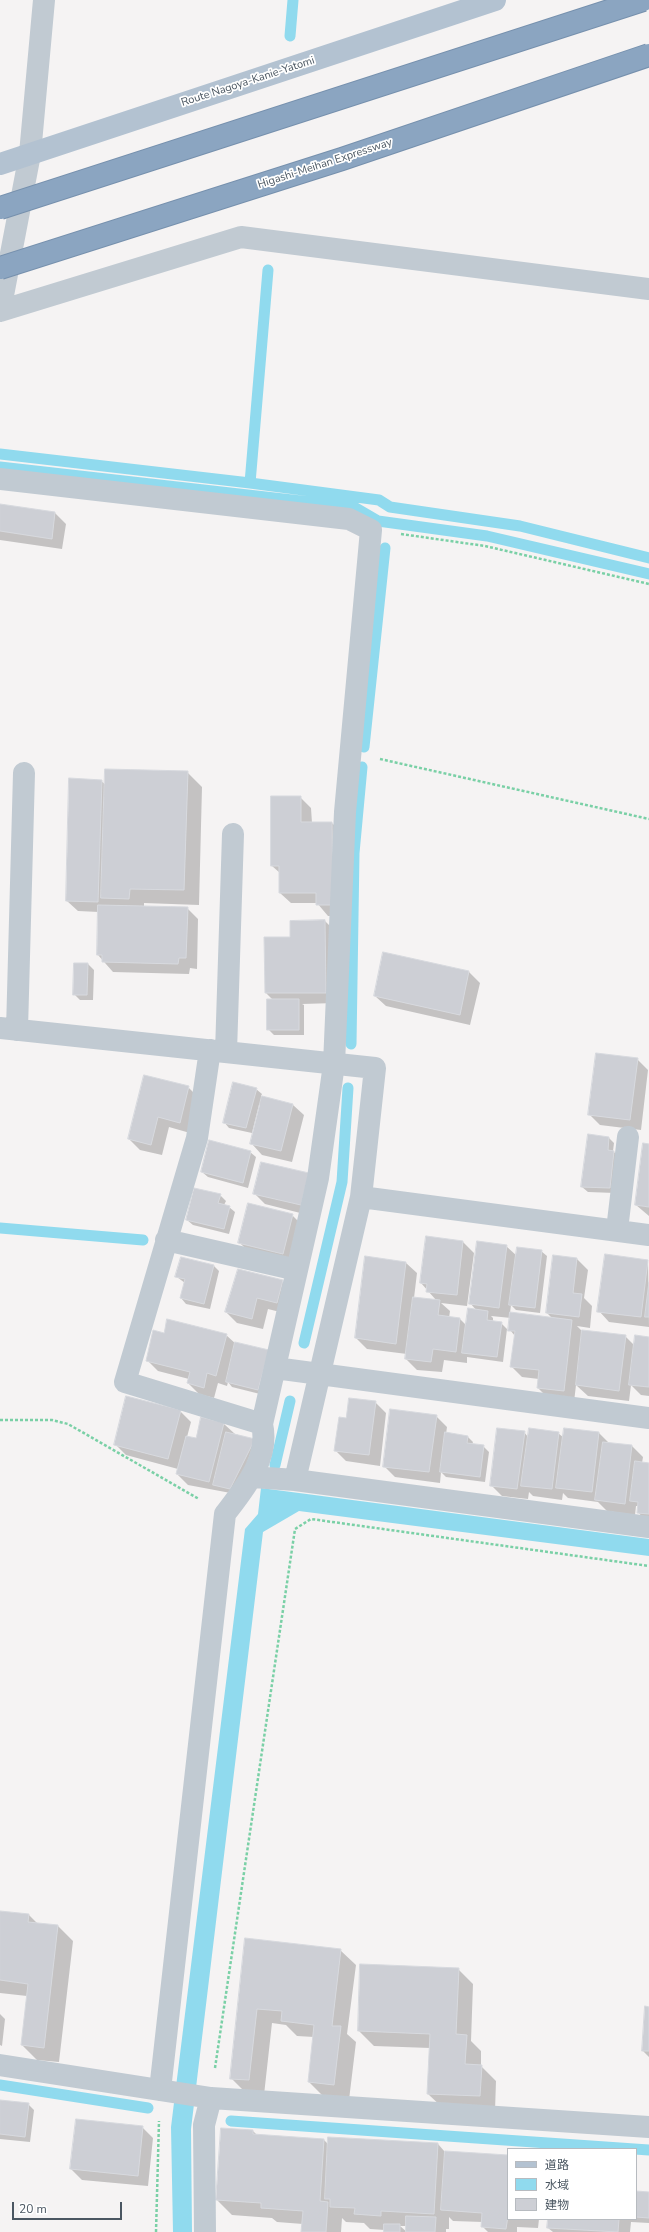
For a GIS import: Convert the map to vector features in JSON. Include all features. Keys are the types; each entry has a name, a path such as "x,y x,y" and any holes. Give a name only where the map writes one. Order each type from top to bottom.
{"highway":[{"path":"0,208 643,0"},
{"name":"Higashi-Meihan Expressway","path":"0,268 342,159 649,55"}],"main road":[{"name":"Route Nagoya-Kanie-Yatomi","path":"0,164 495,0"}],"street":[{"path":"44,0 30,154 0,311 241,237 649,289"},
{"path":"0,479 349,519 371,530 345,812 334,1064 318,1178 262,1424 265,1437 253,1476 225,1514 160,2090"},
{"path":"24,773 8,1029 375,1068 361,1197 295,1480"},
{"path":"233,834 218,1051 197,1138 125,1382 262,1424"},
{"path":"617,1230 628,1137"},
{"path":"361,1197 649,1235"},
{"path":"166,1240 297,1270"},
{"path":"275,1368 649,1418"},
{"path":"253,1476 295,1480 649,1527"},
{"path":"0,2065 211,2098 649,2128"},
{"path":"205,2232 204,2125 211,2098"}],"path":[{"path":"371,530 485,546 649,584"},
{"path":"351,752 649,819"},
{"path":"0,1420 52,1420 68,1424 225,1514"},
{"path":"211,2098 295,1529 311,1519 649,1566"},
{"path":"156,2232 160,2090"}],"water":[{"path":"261,1488 649,1539 649,1556 299,1511 263,1532 191,2129 192,2232 173,2232 171,2127 245,1529 258,1514"}],"building":[{"path":"0,504 55,512 52,539 0,531"},
{"path":"105,769 188,771 184,890 130,889 129,899 101,898"},
{"path":"69,778 102,780 98,902 66,901"},
{"path":"271,796 301,796 301,822 332,822 333,905 316,905 316,893 279,893 279,866 271,866"},
{"path":"98,905 188,907 186,958 179,958 178,964 102,962 102,955 97,955"},
{"path":"325,920 326,993 265,993 264,937 290,937 290,921"},
{"path":"383,952 469,971 460,1015 374,996"},
{"path":"74,963 88,963 87,995 73,995"},
{"path":"267,999 299,999 299,1030 267,1030"},
{"path":"596,1053 638,1058 630,1120 588,1115"},
{"path":"144,1075 189,1086 180,1123 158,1117 151,1145 128,1139"},
{"path":"233,1082 257,1088 246,1128 223,1123"},
{"path":"262,1096 293,1104 281,1151 250,1144"},
{"path":"588,1134 609,1137 608,1150 614,1151 610,1188 581,1187"},
{"path":"209,1140 251,1151 243,1183 201,1172"},
{"path":"643,1143 649,1144 649,1207 635,1205"},
{"path":"261,1162 309,1173 301,1205 253,1194"},
{"path":"194,1188 221,1194 218,1203 230,1206 224,1229 186,1220"},
{"path":"248,1203 293,1214 283,1254 238,1243"},
{"path":"426,1236 463,1241 457,1295 426,1292 427,1284 420,1283"},
{"path":"477,1241 507,1245 499,1308 469,1304"},
{"path":"517,1247 542,1250 535,1308 509,1305"},
{"path":"605,1254 648,1260 641,1317 597,1312"},
{"path":"553,1255 577,1258 573,1293 582,1294 579,1317 546,1313"},
{"path":"365,1256 406,1262 396,1344 355,1338"},
{"path":"181,1257 214,1265 204,1304 180,1298 185,1279 175,1277"},
{"path":"238,1269 283,1280 277,1303 257,1298 252,1319 225,1312"},
{"path":"649,1282 649,1317 645,1317"},
{"path":"413,1297 440,1300 438,1315 460,1318 456,1352 433,1349 431,1362 405,1359"},
{"path":"468,1308 488,1311 487,1320 502,1322 497,1357 462,1353"},
{"path":"510,1312 572,1320 564,1391 537,1388 539,1370 510,1367 515,1331 508,1331"},
{"path":"167,1319 227,1334 216,1376 207,1373 204,1388 187,1383 190,1372 146,1361 153,1330 164,1333"},
{"path":"582,1330 626,1335 619,1391 576,1385"},
{"path":"635,1335 649,1337 649,1387 629,1385"},
{"path":"235,1342 269,1350 258,1390 226,1382"},
{"path":"126,1396 181,1410 168,1459 114,1445"},
{"path":"349,1398 376,1401 369,1455 334,1451 339,1417 346,1418"},
{"path":"390,1409 437,1415 429,1472 383,1467"},
{"path":"201,1417 224,1423 209,1482 176,1474 186,1436 196,1438"},
{"path":"497,1428 525,1431 517,1489 490,1486"},
{"path":"529,1428 559,1432 552,1489 521,1486"},
{"path":"564,1428 599,1432 592,1492 556,1488"},
{"path":"226,1432 255,1439 230,1489 213,1485"},
{"path":"445,1432 468,1436 467,1443 484,1445 480,1477 440,1472"},
{"path":"603,1442 632,1445 625,1504 595,1500"},
{"path":"635,1461 649,1463 649,1514 637,1513 638,1502 630,1501"},
{"path":"0,1911 29,1914 28,1922 58,1925 44,2048 21,2045 28,1984 0,1980"},
{"path":"245,1938 341,1949 332,2026 341,2026 334,2085 308,2082 314,2025 281,2021 282,2011 257,2009 249,2080 230,2079"},
{"path":"360,1964 459,1968 456,2034 467,2035 465,2064 482,2065 480,2096 427,2094 430,2034 358,2031"},
{"path":"645,2006 649,2007 649,2051 642,2051"},
{"path":"0,2100 29,2103 25,2137 0,2134"},
{"path":"76,2119 143,2126 138,2176 70,2169"},
{"path":"221,2128 253,2130 253,2134 324,2139 320,2201 328,2202 326,2232 301,2232 303,2211 261,2208 261,2203 216,2200"},
{"path":"328,2137 438,2143 434,2214 381,2211 381,2216 354,2214 355,2208 330,2207 330,2199 325,2199"},
{"path":"445,2151 507,2155 507,2220 506,2229 481,2227 482,2213 441,2210"},
{"path":"637,2191 649,2192 649,2218 637,2217"},
{"path":"406,2216 436,2217 435,2232 406,2232"},
{"path":"548,2220 619,2220 618,2232 547,2228"},
{"path":"384,2224 400,2224 400,2232 384,2232"}],"waterway":[{"path":"290,36 293,0"},
{"path":"250,483 268,270"},
{"path":"0,454 250,483 379,500 390,507 520,526 649,558"},
{"path":"0,467 354,507 378,521 487,536 649,574"},
{"path":"364,747 385,548"},
{"path":"351,1044 354,853 362,767"},
{"path":"304,1343 342,1182 348,1088"},
{"path":"0,1228 143,1240"},
{"path":"275,1465 290,1401"},
{"path":"0,2085 148,2108"},
{"path":"231,2121 620,2148"},
{"path":"637,2149 649,2150"}]}
